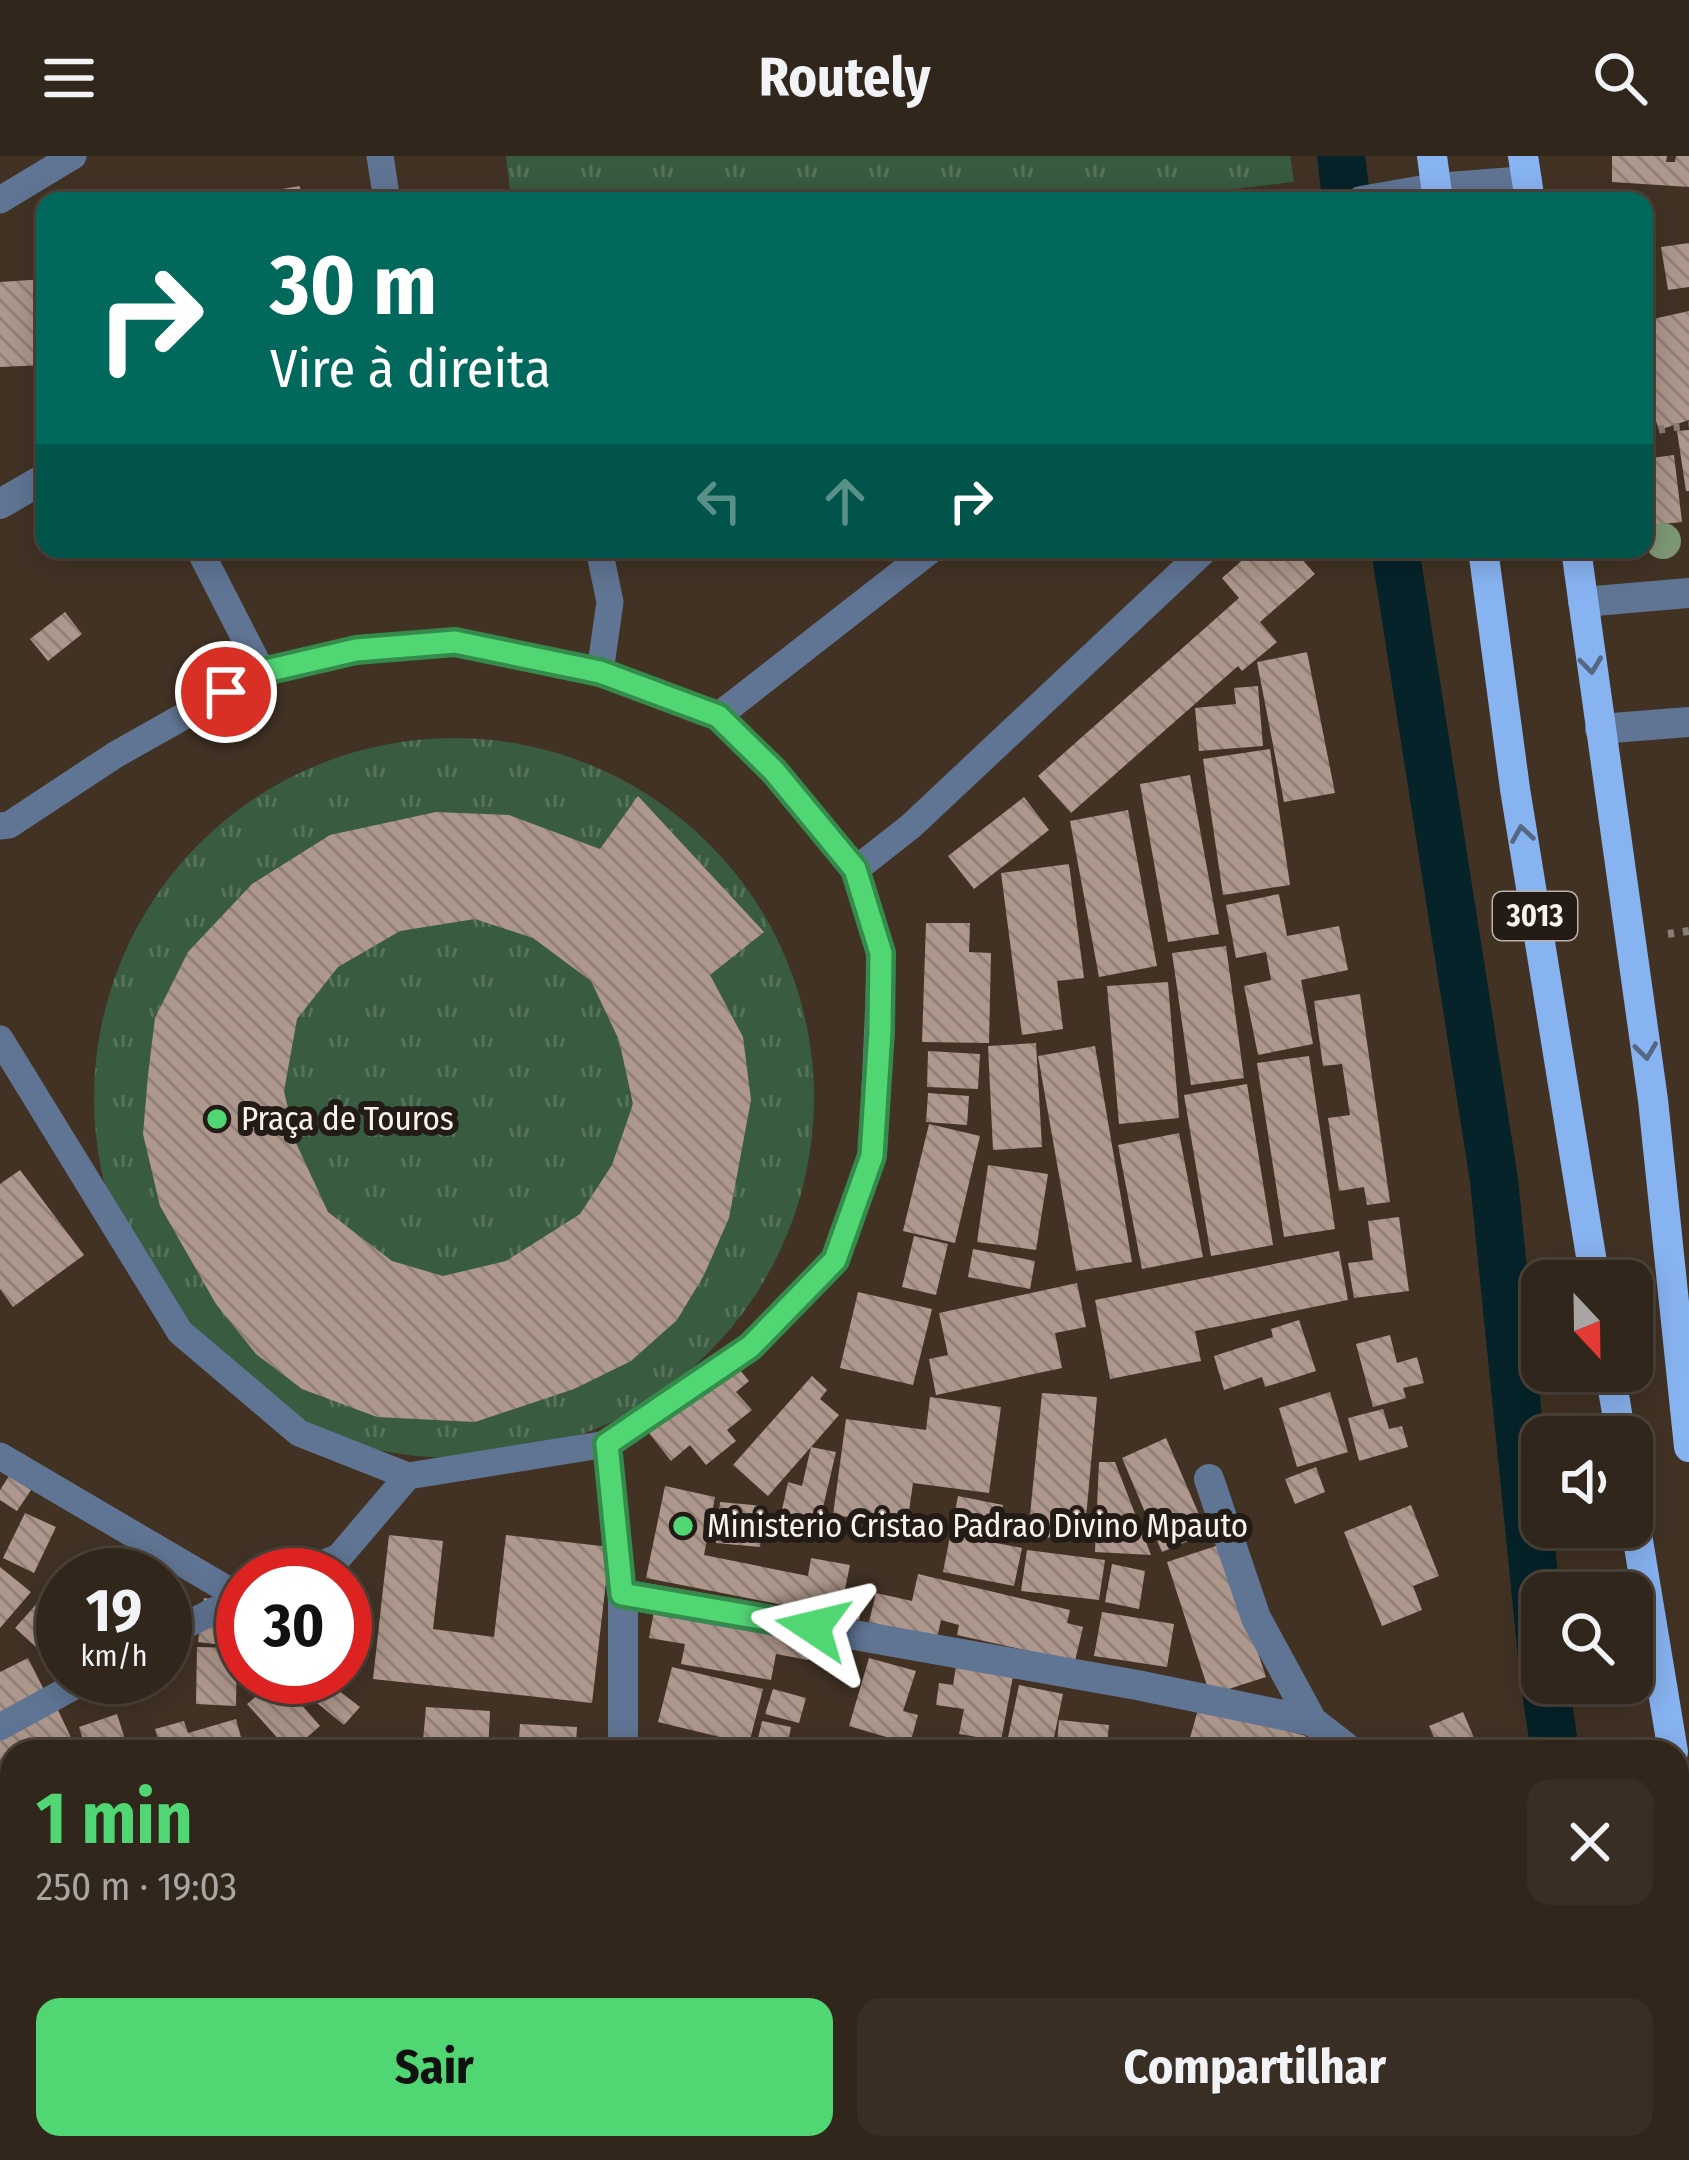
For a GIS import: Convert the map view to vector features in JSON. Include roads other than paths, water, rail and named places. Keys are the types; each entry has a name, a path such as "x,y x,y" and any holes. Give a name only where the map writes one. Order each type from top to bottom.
{"main road":[{"path":"1432,156 1437,192"},
{"name":"3013","path":"1484,558 1514,789 1592,1260"},
{"path":"1577,558 1653,1100 1689,1447"},
{"path":"1639,1548 1671,1740"}],"street":[{"path":"1454,192 1526,179"},
{"path":"0,504 36,483"},
{"path":"1583,602 1689,593"},
{"path":"1600,729 1689,722"},
{"path":"1209,1479 1256,1618 1312,1720 1337,1740"},
{"path":"623,1740 622,1594 1312,1720"}],"lane":[{"path":"0,200 73,156"},
{"path":"380,156 386,192"},
{"path":"204,558 262,672"},
{"path":"600,558 610,602 600,672"},
{"path":"718,716 920,558"},
{"path":"855,869 911,826 1196,558"},
{"path":"0,826 9,825 115,754 262,672 356,650 455,642 600,672 718,716 774,771 855,869 881,953 872,1156 835,1260 750,1347 607,1444 409,1476 299,1433 180,1332 0,1039"},
{"path":"607,1444 622,1594"},
{"path":"0,1456 216,1582"},
{"path":"347,1548 409,1476"},
{"path":"0,1727 42,1704"}],"waterway":[{"path":"1341,156 1345,188"},
{"path":"1396,558 1494,1180 1534,1572"},
{"path":"1548,1704 1553,1740"}],"place":[{"name":"Praça de Touros","path":"217,1119"},
{"name":"Ministerio Cristao Padrao Divino Mpauto","path":"683,1526"}]}
